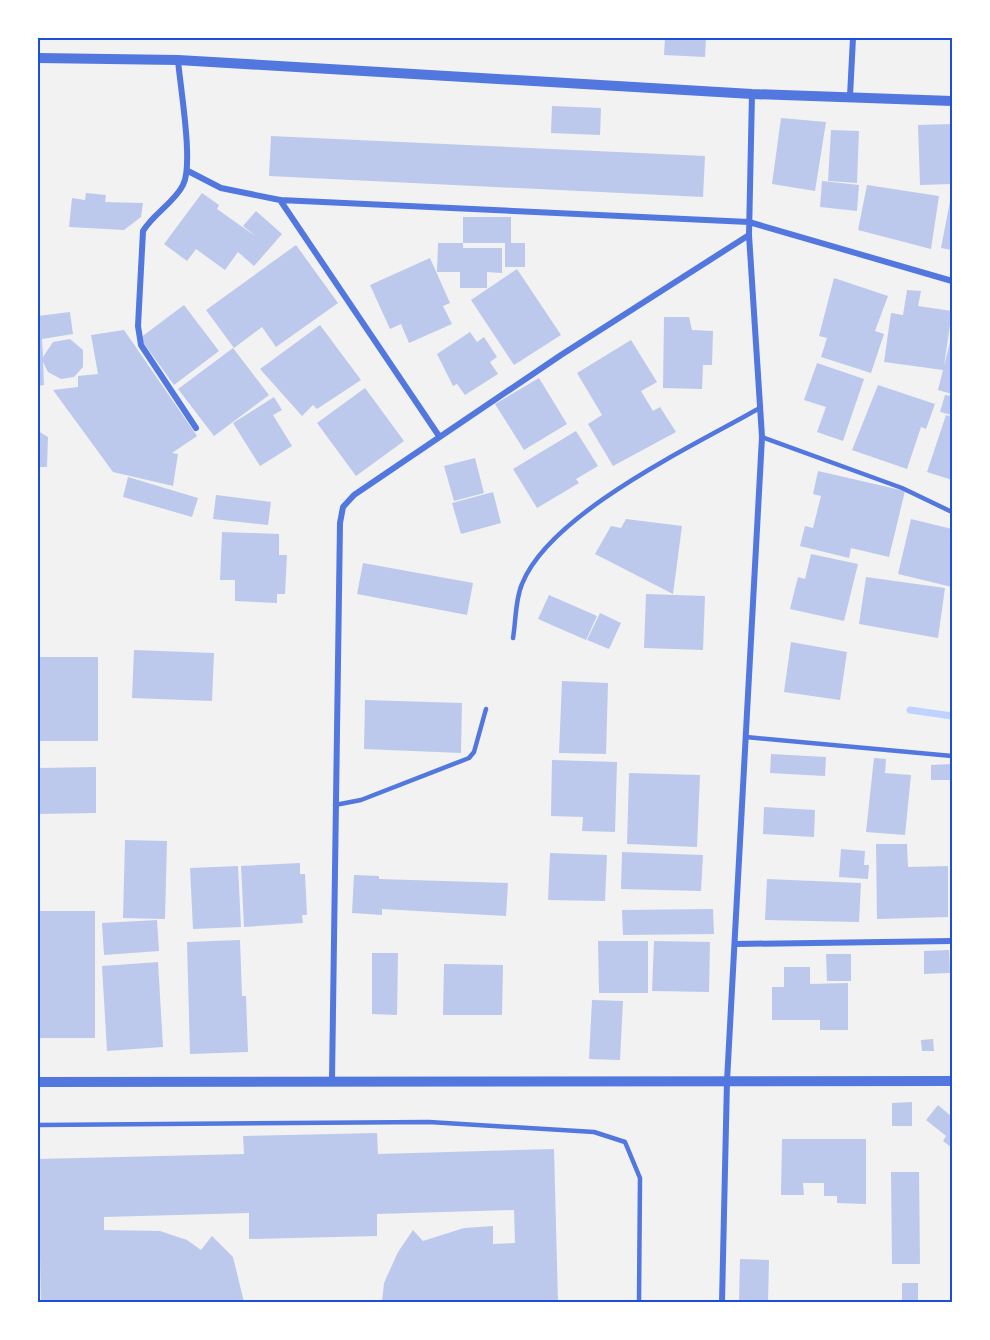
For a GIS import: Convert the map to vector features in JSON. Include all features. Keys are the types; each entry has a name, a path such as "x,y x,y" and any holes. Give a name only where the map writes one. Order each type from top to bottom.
{"street":[{"path":"850,96 852,38"},
{"path":"38,58 178,60 752,94 952,101"},
{"path":"178,60 188,171 177,196 151,218 143,231 138,326 141,345 196,428"},
{"path":"722,1302 727,1081 762,437 749,235 752,94"},
{"path":"188,171 220,188 280,200 749,222 952,280"},
{"path":"280,200 439,436"},
{"path":"332,1080 334,806 340,524 343,507 354,495 439,436 749,235"},
{"path":"735,944 952,942"},
{"path":"38,1082 952,1081"}],"lane":[{"path":"513,638 521,586 529,569 593,504 759,408"},
{"path":"762,437 902,488 952,512"},
{"path":"334,806 361,800 469,758 474,752 486,709"},
{"path":"746,737 952,756"},
{"path":"38,1125 429,1122 594,1132 624,1142 640,1178 639,1302"}],"building":[{"path":"665,38 706,38 705,57 664,55"},
{"path":"552,106 601,108 600,135 551,133"},
{"path":"781,118 826,122 815,191 772,184"},
{"path":"952,124 952,184 920,185 918,125"},
{"path":"831,130 859,131 857,183 828,181"},
{"path":"271,136 705,156 703,197 269,176"},
{"path":"822,181 859,185 857,211 820,207"},
{"path":"867,185 939,196 931,249 858,230"},
{"path":"86,193 106,195 105,202 143,203 141,217 124,230 69,227 72,198 85,200"},
{"path":"202,193 219,205 217,209 255,236 243,226 256,211 282,234 254,266 238,252 225,270 196,249 187,261 164,244"},
{"path":"952,196 952,250 941,248"},
{"path":"463,217 511,217 511,243 525,243 525,267 505,267 505,243 463,243"},
{"path":"438,243 463,243 463,248 502,248 502,273 487,272 487,288 460,288 460,272 437,272"},
{"path":"296,245 338,303 276,347 262,327 234,348 206,310"},
{"path":"430,258 450,303 443,306 452,324 409,343 401,324 390,329 370,285"},
{"path":"517,269 561,335 514,365 471,300"},
{"path":"834,278 888,296 875,331 884,334 871,373 821,357 827,338 819,336"},
{"path":"907,290 921,291 918,306 952,311 944,366 952,334 952,394 938,390 943,370 884,362 891,313 903,315"},
{"path":"184,305 219,351 174,385 140,338"},
{"path":"70,312 73,334 42,339 43,357 53,342 70,339 83,350 83,367 74,377 61,379 48,372 43,362 44,385 38,386 38,316"},
{"path":"664,317 689,317 692,330 713,331 712,365 703,365 702,389 663,388"},
{"path":"320,325 361,380 317,409 313,405 302,416 260,369"},
{"path":"124,330 197,436 172,453 178,454 173,486 113,472 53,390 78,387 78,376 98,374 91,335"},
{"path":"470,332 477,342 484,337 497,357 490,362 498,374 465,395 457,384 453,386 437,354"},
{"path":"631,340 657,382 641,391 653,411 660,407 676,432 613,466 588,424 602,415 577,373"},
{"path":"233,348 269,395 214,436 178,389"},
{"path":"817,363 864,379 843,441 817,432 826,407 804,400"},
{"path":"539,378 567,424 524,450 495,404"},
{"path":"878,385 935,404 926,429 921,427 907,469 852,450"},
{"path":"365,388 404,441 356,476 317,423"},
{"path":"945,395 952,396 952,415 940,412"},
{"path":"274,397 282,410 273,415 292,446 260,466 233,423"},
{"path":"946,415 952,417 952,480 927,472"},
{"path":"38,431 48,437 47,467 38,467"},
{"path":"576,431 598,466 576,479 579,483 537,508 513,469"},
{"path":"475,458 484,493 454,501 444,466"},
{"path":"818,471 905,491 889,557 851,548 849,558 800,546 805,526 813,528 821,496 813,494"},
{"path":"128,477 198,498 192,517 123,497"},
{"path":"493,492 501,523 461,534 452,503"},
{"path":"216,495 271,502 268,525 213,519"},
{"path":"626,519 682,526 673,594 595,554 611,526 621,528"},
{"path":"911,519 952,529 952,587 898,574"},
{"path":"222,532 279,534 279,555 287,555 285,594 277,594 277,603 235,601 235,580 220,580"},
{"path":"811,554 858,564 844,621 790,609 798,577 805,579"},
{"path":"363,563 473,583 467,615 357,594"},
{"path":"866,577 945,588 938,638 859,624"},
{"path":"646,594 705,596 703,650 644,648"},
{"path":"549,595 597,616 586,640 538,619"},
{"path":"600,613 621,623 609,649 587,640"},
{"path":"791,642 847,652 840,700 784,692"},
{"path":"134,650 214,653 212,701 132,698"},
{"path":"38,657 98,657 98,741 38,741"},
{"path":"562,681 608,683 606,754 559,753"},
{"path":"365,700 462,703 461,753 364,749"},
{"path":"771,754 826,757 825,776 770,773"},
{"path":"874,758 886,759 885,773 911,775 905,835 866,832"},
{"path":"552,760 617,762 615,832 582,831 583,817 551,816"},
{"path":"952,764 952,780 931,780 931,765"},
{"path":"96,767 96,813 38,814 38,768"},
{"path":"629,773 700,775 697,847 627,844"},
{"path":"764,807 815,810 814,837 763,834"},
{"path":"125,840 167,841 165,919 123,918"},
{"path":"876,844 907,844 908,867 948,866 948,917 877,919"},
{"path":"841,849 865,851 864,865 869,865 868,879 839,877"},
{"path":"622,852 703,855 701,891 621,889"},
{"path":"550,853 607,855 605,901 548,900"},
{"path":"300,863 300,874 305,874 307,915 302,915 303,923 244,927 241,866"},
{"path":"238,866 241,927 193,929 190,868"},
{"path":"354,875 379,876 379,879 508,883 506,916 382,909 382,915 352,913"},
{"path":"767,879 861,883 859,922 765,920"},
{"path":"713,909 714,934 623,935 622,910"},
{"path":"38,911 95,911 95,1038 38,1038"},
{"path":"157,920 159,951 104,955 102,923"},
{"path":"240,940 242,996 246,996 248,1052 190,1054 187,942"},
{"path":"598,941 648,941 648,993 599,993"},
{"path":"654,941 710,942 709,992 652,991"},
{"path":"949,950 950,973 924,974 924,951"},
{"path":"372,953 398,953 397,1015 372,1014"},
{"path":"826,954 851,954 851,981 827,981"},
{"path":"158,962 163,1047 107,1051 102,966"},
{"path":"444,964 503,965 502,1015 443,1015"},
{"path":"784,967 810,967 810,984 848,983 848,1030 820,1030 820,1020 772,1020 772,987 784,987"},
{"path":"592,1000 623,1001 620,1060 589,1059"},
{"path":"933,1039 934,1051 922,1051 921,1040"},
{"path":"912,1102 912,1126 892,1126 892,1103"},
{"path":"938,1105 952,1117 952,1148 943,1141 946,1136 926,1120"},
{"path":"377,1133 378,1154 554,1149 558,1302 382,1302 384,1283 398,1252 413,1230 423,1241 464,1228 493,1226 493,1244 515,1243 514,1210 377,1214 377,1236 249,1239 249,1213 104,1217 104,1230 160,1231 187,1240 201,1250 212,1236 233,1257 244,1302 41,1302 38,1159 244,1154 243,1136"},
{"path":"782,1139 866,1139 866,1204 837,1203 837,1196 824,1196 824,1183 803,1183 804,1195 781,1195"},
{"path":"891,1172 919,1172 920,1264 892,1264"},
{"path":"740,1259 769,1260 768,1302 739,1302"},
{"path":"902,1283 918,1283 918,1302 902,1302"}],"waterway":[{"path":"910,710 952,716"}]}
